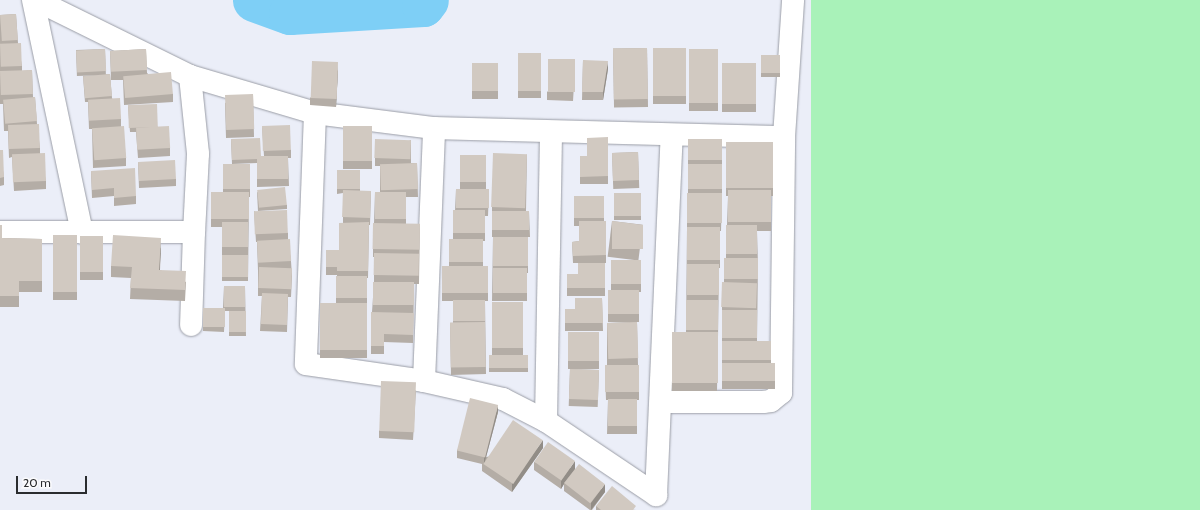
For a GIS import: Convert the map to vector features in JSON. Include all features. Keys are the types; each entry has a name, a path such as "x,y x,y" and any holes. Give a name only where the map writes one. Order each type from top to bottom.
{"street":[{"path":"33,0 82,233"},
{"path":"36,0 190,76 315,112 434,128 784,137"},
{"path":"662,402 763,402 771,401 780,393 784,137 793,0"},
{"path":"190,76 198,154 191,325"},
{"path":"315,112 306,364 424,381 503,399 546,421 656,495 662,402 672,135"},
{"path":"424,381 434,128"},
{"path":"546,421 552,132"},
{"path":"0,232 194,232"}],"green space":[{"path":"811,0 1200,0 1200,510 811,510"}],"building":[{"path":"16,14 18,40 2,41 0,15"},
{"path":"21,43 22,66 1,67 0,44"},
{"path":"647,48 648,99 614,100 613,49"},
{"path":"653,48 686,48 686,96 653,96"},
{"path":"105,49 106,71 77,72 76,51"},
{"path":"146,49 147,70 111,72 110,51"},
{"path":"689,49 718,49 718,103 689,103"},
{"path":"518,53 541,53 541,91 518,91"},
{"path":"761,55 780,55 780,73 761,73"},
{"path":"548,59 575,59 575,92 548,92"},
{"path":"583,60 608,61 603,92 582,92"},
{"path":"312,61 338,62 337,99 311,98"},
{"path":"472,63 498,63 498,91 472,91"},
{"path":"722,63 756,63 756,104 722,104"},
{"path":"32,70 33,94 1,95 0,71"},
{"path":"171,72 173,94 125,98 123,76"},
{"path":"110,74 112,96 85,98 83,76"},
{"path":"253,94 254,129 226,130 225,95"},
{"path":"35,97 37,121 5,124 3,100"},
{"path":"120,98 121,119 89,121 88,100"},
{"path":"157,104 158,127 129,128 128,105"},
{"path":"39,124 40,148 9,149 8,125"},
{"path":"290,125 291,150 263,151 262,126"},
{"path":"124,126 126,158 94,160 92,128"},
{"path":"169,126 170,148 137,150 136,128"},
{"path":"343,126 372,126 372,161 343,161"},
{"path":"608,137 608,176 580,177 580,156 587,156 587,138"},
{"path":"260,138 261,156 257,156 257,159 232,160 231,139"},
{"path":"375,139 411,140 410,159 374,158"},
{"path":"688,139 722,139 722,160 688,160"},
{"path":"726,142 773,142 773,188 726,188"},
{"path":"0,150 3,150 4,177 0,178"},
{"path":"638,152 639,180 613,181 612,153"},
{"path":"45,153 46,181 13,182 12,154"},
{"path":"493,153 527,154 525,208 491,207"},
{"path":"460,155 486,155 486,182 460,182"},
{"path":"257,156 288,156 288,179 257,179"},
{"path":"175,160 176,179 139,181 138,162"},
{"path":"417,163 418,189 381,190 380,164"},
{"path":"223,164 250,164 250,189 223,189"},
{"path":"688,164 722,164 722,189 688,189"},
{"path":"135,168 136,196 114,198 114,188 92,190 91,171"},
{"path":"337,170 360,170 360,189 337,189"},
{"path":"285,187 287,205 259,208 257,190"},
{"path":"456,189 489,189 489,208 456,208"},
{"path":"343,190 371,191 370,218 342,217"},
{"path":"728,190 771,190 771,222 728,222"},
{"path":"211,192 249,192 249,219 211,219"},
{"path":"375,192 406,192 406,219 375,219"},
{"path":"614,193 641,193 641,216 614,216"},
{"path":"687,193 722,193 722,223 687,223"},
{"path":"574,196 604,196 604,218 574,218"},
{"path":"287,210 288,233 255,234 254,211"},
{"path":"453,210 485,210 485,233 453,233"},
{"path":"492,211 529,211 529,230 492,230"},
{"path":"579,221 606,221 606,255 573,256 572,242 579,241"},
{"path":"612,221 643,225 643,249 612,249"},
{"path":"222,222 248,222 248,247 222,247"},
{"path":"369,222 368,271 337,271 337,267 326,267 326,250 339,250 339,223"},
{"path":"373,223 420,224 420,250 373,249"},
{"path":"0,225 2,225 2,238 42,239 42,281 19,281 19,296 0,296"},
{"path":"726,225 757,225 757,254 726,254"},
{"path":"687,227 720,227 720,260 687,260"},
{"path":"53,235 77,235 77,292 53,292"},
{"path":"113,235 161,238 159,270 186,271 185,290 130,288 132,267 111,266"},
{"path":"80,236 103,236 103,272 80,272"},
{"path":"493,237 528,237 528,266 493,266"},
{"path":"290,239 291,261 258,263 257,241"},
{"path":"449,239 483,239 483,262 449,262"},
{"path":"374,253 419,254 419,276 374,275"},
{"path":"222,255 248,255 248,277 222,277"},
{"path":"724,258 758,258 758,279 724,279"},
{"path":"611,260 641,260 641,284 611,284"},
{"path":"578,263 605,263 605,288 567,288 567,274 578,274"},
{"path":"687,264 719,264 719,295 687,295"},
{"path":"442,266 488,266 488,293 442,293"},
{"path":"259,267 292,268 291,289 258,288"},
{"path":"493,268 527,268 527,293 493,293"},
{"path":"336,276 367,276 367,298 336,298"},
{"path":"373,282 414,282 414,305 373,305"},
{"path":"722,282 757,283 756,308 721,307"},
{"path":"224,286 245,286 245,307 224,307"},
{"path":"608,290 639,290 639,314 608,314"},
{"path":"262,293 288,294 287,325 261,324"},
{"path":"575,298 602,298 603,323 565,323 565,309 575,309"},
{"path":"453,300 485,300 485,321 453,321"},
{"path":"686,300 718,300 718,330 686,330"},
{"path":"492,302 523,302 523,348 492,348"},
{"path":"320,303 367,303 367,350 320,350"},
{"path":"203,308 225,308 225,327 203,327"},
{"path":"722,310 757,310 757,338 722,338"},
{"path":"229,311 246,311 246,332 229,332"},
{"path":"371,312 414,313 413,335 384,334 384,346 371,346"},
{"path":"485,322 486,367 451,368 450,323"},
{"path":"637,322 638,358 608,359 607,323"},
{"path":"568,332 599,332 599,361 568,361"},
{"path":"672,332 718,332 718,383 672,383"},
{"path":"722,341 771,341 771,360 722,360"},
{"path":"489,355 528,355 528,368 489,368"},
{"path":"722,363 775,363 775,381 722,381"},
{"path":"605,365 639,365 639,392 605,392"},
{"path":"570,369 599,370 598,400 569,399"},
{"path":"381,381 416,382 414,432 379,431"},
{"path":"470,398 498,405 485,457 457,450"},
{"path":"608,399 637,399 637,426 608,426"},
{"path":"513,420 543,440 513,484 483,464"},
{"path":"548,442 575,461 561,481 534,462"},
{"path":"579,464 605,484 590,503 564,483"},
{"path":"612,486 636,506 633,510 601,510 596,506"}],"waterway":[{"path":"254,0 290,13 423,5 427,0"}]}
